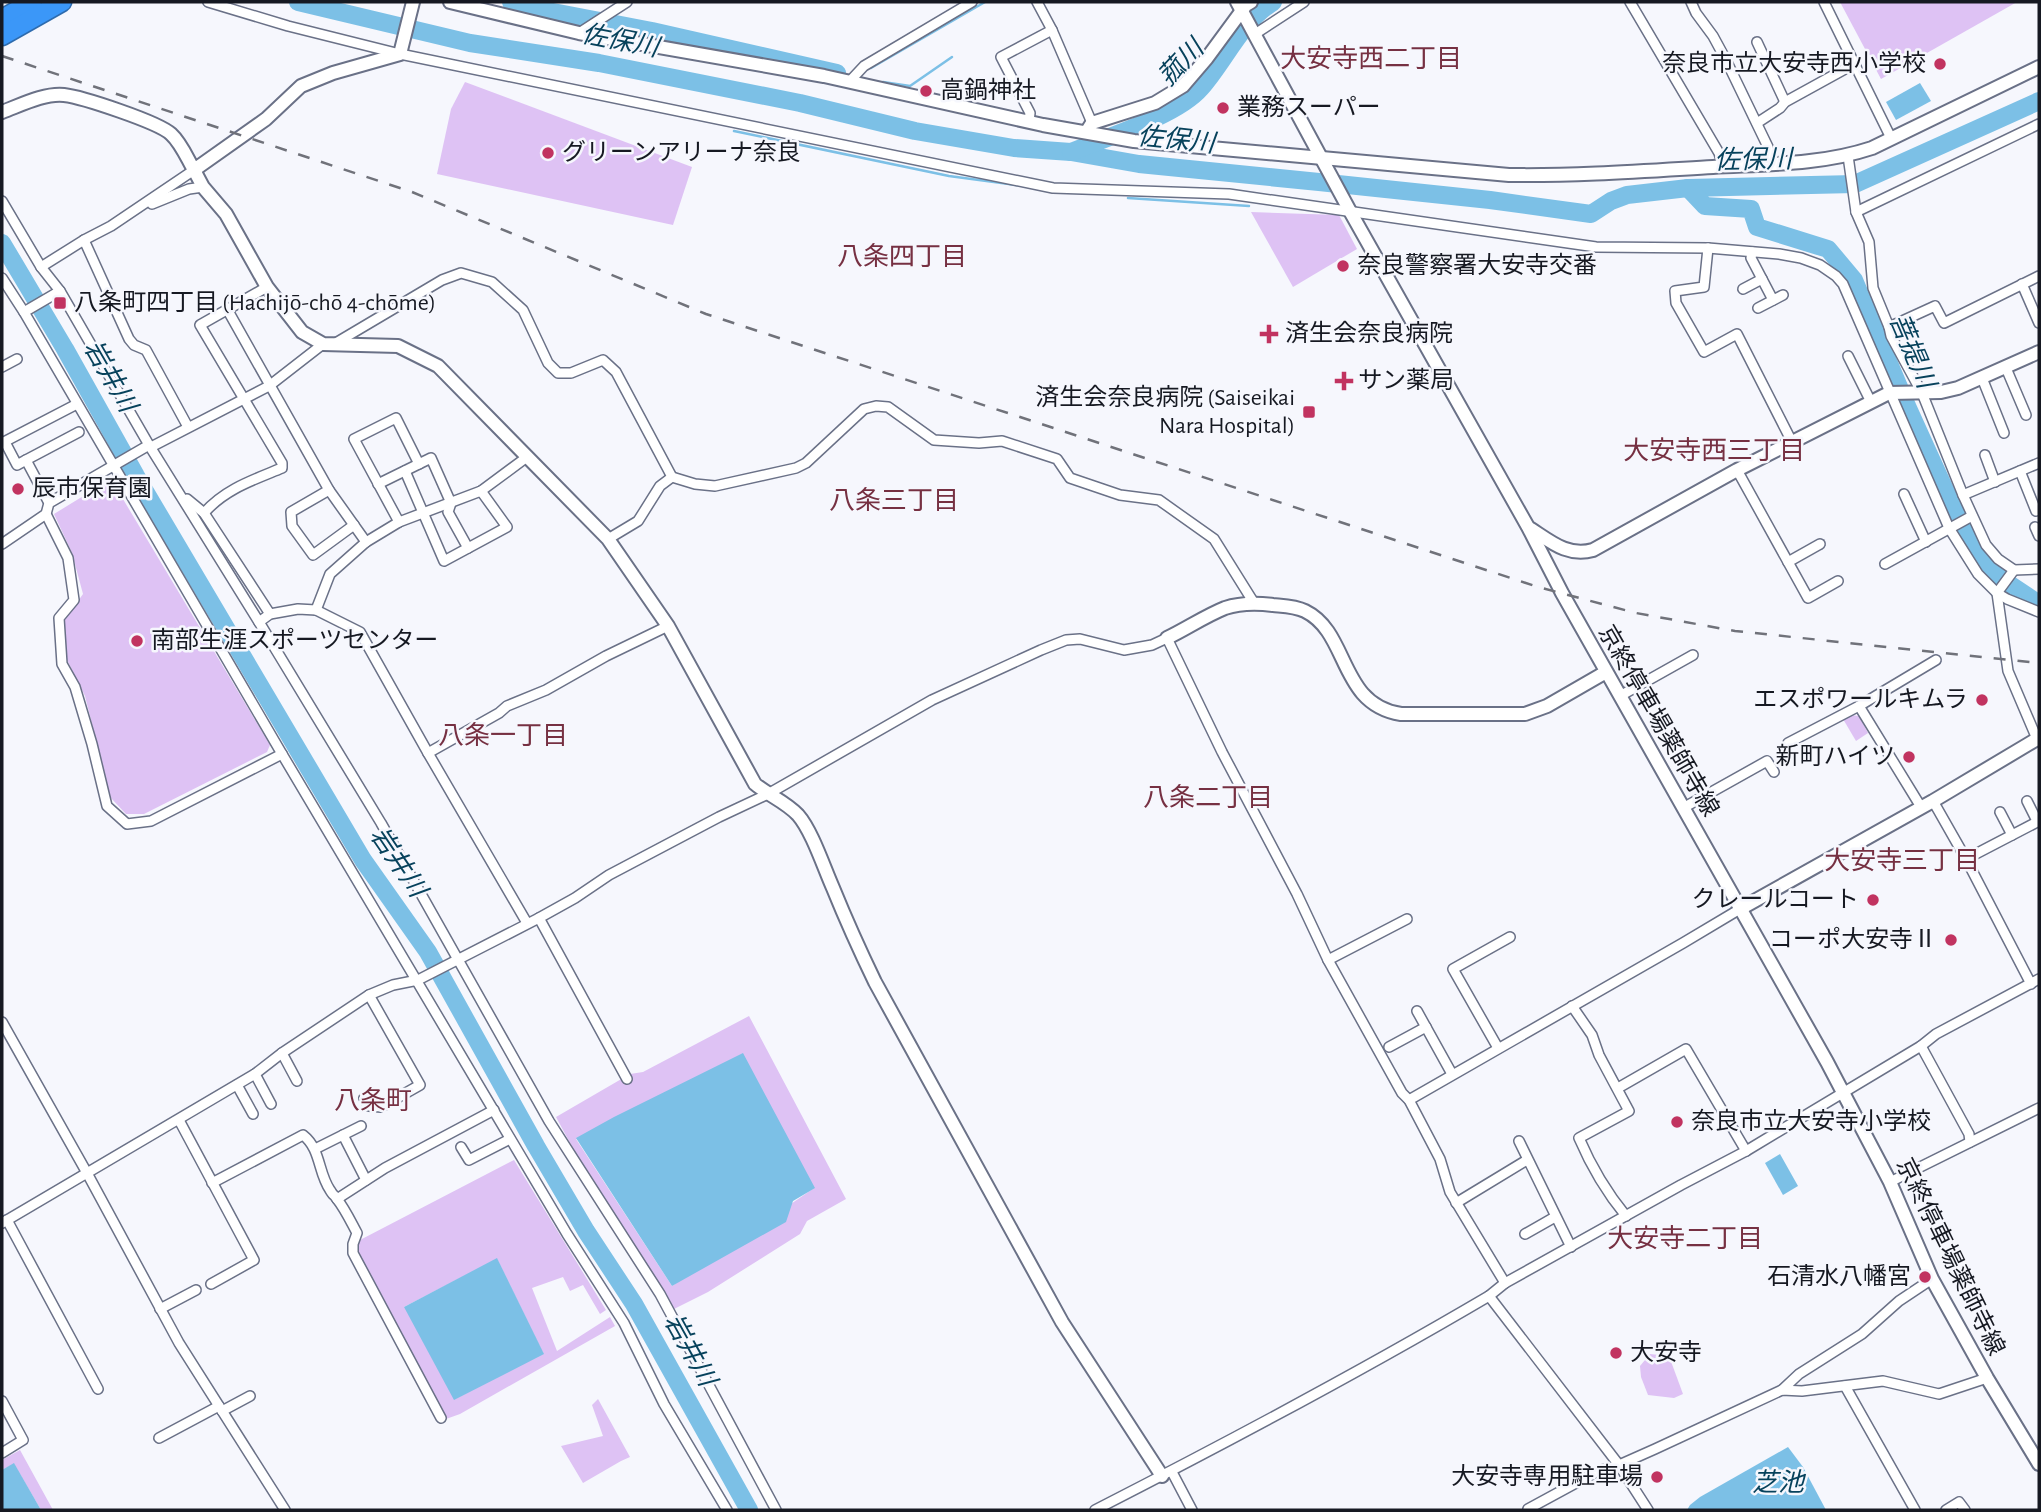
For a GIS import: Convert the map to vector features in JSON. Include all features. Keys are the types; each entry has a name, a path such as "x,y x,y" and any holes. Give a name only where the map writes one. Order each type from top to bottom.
{"highway":[{"path":"2,19 32,2"},
{"path":"2,36 62,2"}],"street":[{"path":"208,2 288,26 400,54 1054,188 1229,194 1596,247 1708,248 1801,258 1820,265 1843,284 1950,527 1978,574 2007,599 2039,612"},
{"path":"400,54 413,2"},
{"path":"450,2 579,33 849,82 1029,121 1089,127 1134,141 1325,162 1508,175 1561,176 1850,161 1891,138 2039,67"},
{"path":"579,33 627,2"},
{"path":"849,82 864,66 972,2"},
{"path":"1037,2 1052,30 1089,127"},
{"path":"1254,33 1304,2"},
{"path":"1630,2 1719,153 1724,166"},
{"path":"1691,2 1726,60 1768,147 1772,164"},
{"path":"1824,2 1891,138"},
{"path":"1089,127 1155,103 1183,86 1244,8"},
{"name":"京終停車場薬師寺線","path":"1244,8 1254,33 1350,210 1843,1093 1890,1182 1932,1279 2039,1464"},
{"path":"1029,121 1030,113 1001,57 1052,30"},
{"path":"1757,42 1786,102"},
{"path":"41,267 135,211 194,170 266,119 301,86 333,73 400,54"},
{"path":"1756,123 1786,102 1854,64"},
{"path":"2,112 41,98 63,95 145,120 170,133 180,145 203,187 226,214 267,287 302,332 329,344 398,346 438,366 608,539 668,626 755,783 799,816 875,982 1062,1322 1192,1510"},
{"path":"1856,209 2039,124"},
{"path":"1850,161 1856,209 1869,242 1873,288 1891,336 1963,495 1970,517 1986,545 2012,572"},
{"path":"135,211 190,188 203,187"},
{"path":"2,201 381,823 454,961 549,1121 660,1294 776,1510"},
{"path":"84,240 129,339 146,351 188,427"},
{"path":"1708,248 1704,287 1675,291 1676,303 1704,352 1737,334 1792,442"},
{"path":"1752,252 1751,258 1773,300"},
{"path":"49,503 149,446 269,386 329,344 442,280 461,273 492,282 523,310 548,363 558,373 571,373 603,360 616,372 672,477 695,484 715,486 796,468 806,463 864,409 888,407 934,440 979,443 1002,441 1057,459 1070,478 1120,495 1159,500 1214,539 1254,603"},
{"path":"1889,327 1935,306 1944,323 2039,276"},
{"path":"2,279 26,311 77,404 116,465 282,754 420,979 567,1234 624,1323 664,1404 727,1510"},
{"path":"1743,289 1762,279"},
{"path":"2022,284 2039,323"},
{"path":"204,513 216,499 231,490 282,468 282,463 200,325 267,287"},
{"path":"26,311 57,293"},
{"path":"1758,308 1783,295"},
{"path":"227,309 329,490 366,542"},
{"path":"1528,527 1560,548 1572,552 1593,550 1737,470 1871,401 1891,393 1950,390 1982,379 2039,352"},
{"path":"1848,356 1871,401"},
{"path":"2,368 17,359"},
{"path":"2006,368 2026,415"},
{"path":"1982,379 2004,433"},
{"path":"77,404 3,442 17,465 79,432"},
{"path":"399,522 354,439 396,418 419,464"},
{"path":"1984,455 1995,482"},
{"path":"316,610 330,574 366,542 399,522 481,491 527,457"},
{"path":"378,484 431,458 451,503 448,512 468,548"},
{"path":"2,544 46,514 49,503 26,460"},
{"path":"1963,495 2039,463"},
{"path":"1737,470 1808,598 1838,582"},
{"path":"405,471 444,561 507,527 481,491"},
{"path":"2020,471 2036,511"},
{"path":"608,539 638,522 660,486 672,477"},
{"path":"329,490 291,512 292,526 313,555 354,524"},
{"path":"180,494 204,513 271,614"},
{"path":"1904,494 1926,542"},
{"path":"46,514 68,558 74,600 59,618 62,664 75,687 107,806 127,824 150,821 282,754"},
{"path":"1885,564 1970,517"},
{"path":"1788,562 1820,544"},
{"path":"1409,1100 2038,738 2008,671 1998,592 2012,572 2039,569"},
{"path":"97,1388 5,1222 255,1074 369,995 393,985 420,979 539,918 609,875 768,794 928,702 1066,640 1080,639 1124,650 1152,645 1226,608 1254,603 1294,607 1314,617 1326,631 1363,695 1387,711 1525,714 1606,672"},
{"path":"259,622 271,614 298,609 316,610 360,632 527,923"},
{"path":"428,753 508,706 546,690 606,656 668,626"},
{"path":"1167,638 1328,960 1402,1093 1409,1100 1440,1159 1450,1192 1505,1283"},
{"path":"1620,696 1693,655"},
{"path":"1788,743 1936,660"},
{"path":"1095,1510 1411,1342 1489,1296 1505,1283 1745,1151 1921,1046 1936,1034 2035,982 1966,859 1859,705"},
{"path":"1683,808 1767,761 1774,772"},
{"path":"1966,859 2038,821 2027,801"},
{"path":"2000,812 2012,835"},
{"path":"539,918 628,1079"},
{"path":"1328,960 1407,919"},
{"path":"1498,1048 1453,969 1510,937"},
{"path":"365,1098 369,1107 381,1107 420,1085 369,995"},
{"path":"1572,1006 1592,1035 1599,1055 1629,1111 1579,1138 1590,1162 1626,1216"},
{"path":"1417,1011 1452,1074"},
{"path":"2,1022 179,1343 284,1510"},
{"path":"1388,1047 1426,1027"},
{"path":"1921,1046 1969,1134 1970,1142"},
{"path":"1618,1088 1686,1049 1745,1151"},
{"path":"282,1053 297,1081"},
{"path":"255,1074 271,1104"},
{"path":"237,1085 253,1114"},
{"path":"1890,1182 2039,1108"},
{"path":"337,1199 385,1168 494,1110"},
{"path":"179,1120 254,1260 211,1284"},
{"path":"315,1149 361,1126"},
{"path":"212,1183 303,1135 310,1140 323,1178 357,1233 353,1253 441,1418"},
{"path":"342,1135 366,1180"},
{"path":"461,1147 469,1160 510,1139"},
{"path":"1518,1141 1571,1247"},
{"path":"1457,1203 1527,1160"},
{"path":"1525,1234 1555,1217"},
{"path":"1528,1509 1598,1471 1619,1465 1782,1390 1799,1374 1862,1334 1899,1301 1932,1279"},
{"path":"160,1309 196,1290"},
{"path":"1489,1296 1619,1465 1648,1510"},
{"path":"1782,1390 1802,1391 1883,1381 1939,1394 1987,1378"},
{"path":"1845,1386 1915,1510"},
{"path":"159,1438 250,1396"},
{"path":"2,1401 23,1440 2,1453"},
{"path":"1946,1510 1959,1502 1965,1510"}],"shaded area":[{"path":"1840,2 2017,2 1881,79"},
{"name":"グリーンアリーナ奈良","path":"465,82 692,167 673,225 437,174 451,109"},
{"path":"1251,212 1339,215 1357,249 1293,287"},
{"name":"南部生涯スポーツセンター","path":"111,479 270,745 267,752 144,814 126,814 110,797 85,696 67,660 63,622 83,594 72,553 54,514"},
{"path":"1851,715 1859,716 1868,733 1856,741 1843,719"},
{"path":"749,1016 846,1199 807,1221 800,1234 708,1292 672,1310 667,1296 583,1167 556,1117 630,1074 643,1072","holes":["576,1139 814,1188 672,1286"]},
{"path":"514,1160 606,1310 600,1314 583,1285 570,1291 563,1277 532,1288 557,1351 610,1317 615,1326 460,1414 446,1419 356,1252 360,1240","holes":["497,1259 543,1353 404,1307"]},
{"path":"1650,1354 1669,1356 1683,1394 1674,1398 1648,1395 1640,1366"},
{"path":"598,1399 630,1457 583,1483 561,1446 603,1436 592,1405"},
{"path":"20,1450 53,1510 41,1510 14,1464 2,1470 2,1460"}],"water":[{"path":"1920,83 1931,101 1896,120 1886,102"},
{"path":"743,1053 815,1188 793,1201 786,1222 672,1286 576,1138"},
{"path":"1780,1154 1798,1186 1783,1195 1765,1163"},
{"path":"497,1258 544,1354 454,1400 404,1307"},
{"name":"芝池","path":"1788,1447 1803,1467 1826,1510 1687,1510 1700,1497"},
{"path":"14,1463 41,1510 2,1510 2,1470"}],"waterway":[{"name":"佐保川","path":"298,2 470,43 599,63 800,103 915,131 1014,148 1071,152 1139,164 1490,200 1591,214 1611,201 1627,195 1688,188 1855,184 2039,101"},
{"path":"511,2 837,73"},
{"path":"871,68 985,2"},
{"name":"菰川","path":"1071,152 1159,117 1190,98 1210,77 1252,20 1273,2"},
{"path":"883,82 910,86 952,57"},
{"path":"734,131 949,176 1023,186"},
{"name":"菩提川","path":"1688,188 1705,206 1751,209 1757,227 1828,249 1854,280 1946,492 1980,557 2000,578 2039,604"},
{"path":"1128,198 1249,206"},
{"name":"岩井川","path":"2,243 363,860 428,952 536,1146 586,1231 634,1304 749,1510"}],"railway":[{"path":"2,56 412,192 706,314 1538,587 1636,613 1735,631 2039,663"}],"place":[{"name":"奈良市立大安寺西小学校","path":"1940,64"},
{"name":"高鍋神社","path":"926,91"},
{"name":"業務スーパー","path":"1223,108"},
{"name":"グリーンアリーナ奈良","path":"548,153"},
{"name":"奈良警察署大安寺交番","path":"1343,266"},
{"name":"八条町四丁目 (Hachijō-chō 4-chōme)","path":"60,303"},
{"name":"済生会奈良病院","path":"1269,334"},
{"name":"サン薬局","path":"1344,381"},
{"name":"済生会奈良病院 (Saiseikai Nara Hospital)","path":"1309,412"},
{"name":"辰市保育園","path":"18,489"},
{"name":"南部生涯スポーツセンター","path":"137,641"},
{"name":"エスポワールキムラ","path":"1982,700"},
{"name":"新町ハイツ","path":"1909,757"},
{"name":"クレールコート","path":"1873,900"},
{"name":"コーポ大安寺Ⅱ","path":"1951,940"},
{"name":"奈良市立大安寺小学校","path":"1677,1122"},
{"name":"石清水八幡宮","path":"1925,1277"},
{"name":"大安寺","path":"1616,1353"},
{"name":"大安寺専用駐車場","path":"1657,1477"}],"district":[{"name":"大安寺西二丁目","path":"1371,59"},
{"name":"八条四丁目","path":"902,257"},
{"name":"大安寺西三丁目","path":"1714,451"},
{"name":"八条三丁目","path":"894,501"},
{"name":"八条一丁目","path":"503,736"},
{"name":"八条二丁目","path":"1208,798"},
{"name":"大安寺三丁目","path":"1902,861"},
{"name":"八条町","path":"373,1101"},
{"name":"大安寺二丁目","path":"1685,1239"}]}
